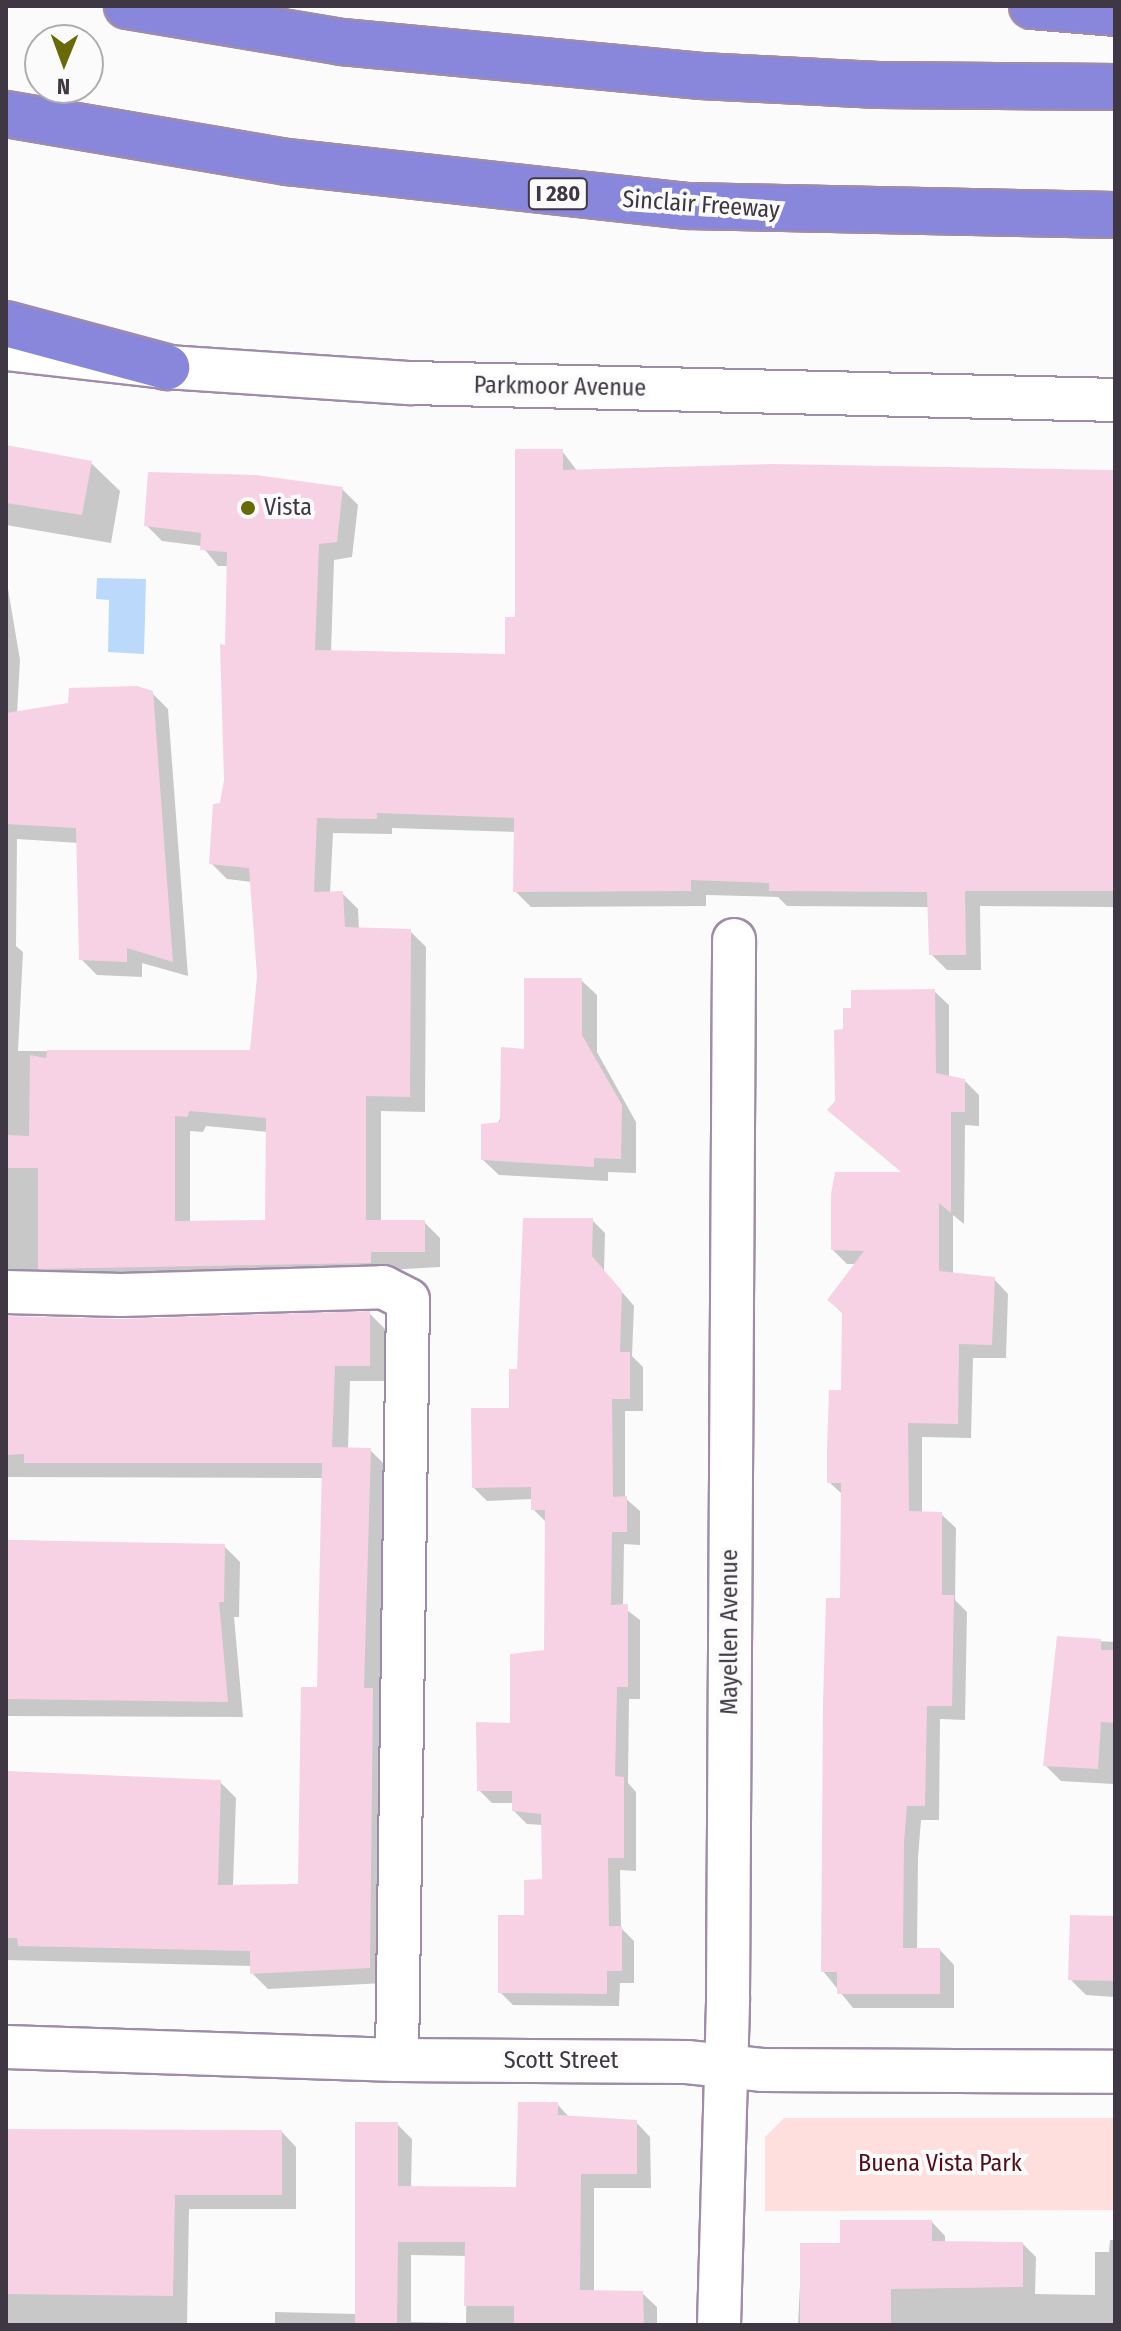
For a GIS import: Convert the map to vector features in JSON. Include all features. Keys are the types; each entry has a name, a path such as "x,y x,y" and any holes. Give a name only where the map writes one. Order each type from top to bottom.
{"highway":[{"path":"127,6 342,42 685,75 879,85 1115,87"},
{"path":"1032,6 1115,13"},
{"name":"Sinclair Freeway","path":"6,114 288,162 640,202 870,213 1115,215"},
{"path":"6,324 167,367"}],"street":[{"name":"Parkmoor Avenue","path":"6,349 167,367 411,383 1115,400"},
{"name":"Mayellen Avenue","path":"719,2325 734,940"},
{"path":"6,1292 121,1295 383,1287 408,1300 397,2060"},
{"name":"Scott Street","path":"6,2047 397,2060 1115,2072"}],"green space":[{"name":"Buena Vista Park","path":"784,2118 1115,2118 1115,2210 765,2211 765,2137"}],"water":[{"path":"97,578 146,579 144,654 108,652 109,600 96,599"}],"building":[{"path":"6,445 92,461 82,515 6,503"},
{"path":"515,449 563,449 563,470 773,464 1115,470 1115,891 965,891 966,955 929,955 927,892 769,891 769,883 691,880 691,891 513,892 514,818 377,813 377,819 317,818 314,892 343,891 345,927 411,929 410,1097 366,1096 366,1220 425,1220 425,1252 371,1252 371,1263 38,1269 38,1168 8,1168 8,1135 29,1136 30,1055 46,1058 47,1050 250,1050 257,976 249,868 209,864 213,804 220,803 224,780 220,644 225,645 227,552 200,550 201,533 144,526 148,472 256,475 343,487 337,542 319,544 315,650 505,654 505,617 515,617","holes":["190,1111 266,1118 265,1220 175,1221 175,1116 187,1117"]},
{"path":"137,686 153,691 173,962 127,948 127,962 79,960 76,828 6,824 6,713 68,703 69,688"},
{"path":"524,978 582,978 582,1035 622,1105 621,1159 594,1158 594,1167 481,1160 481,1124 500,1122 501,1047 524,1049"},
{"path":"935,989 936,1073 965,1079 965,1112 951,1112 951,1213 939,1203 939,1271 995,1277 992,1345 959,1344 958,1424 908,1423 909,1511 942,1512 942,1595 954,1595 952,1706 927,1706 925,1806 907,1806 904,1842 903,1948 940,1948 940,1994 837,1994 837,1972 821,1972 826,1598 840,1598 841,1483 827,1483 827,1449 829,1390 841,1390 842,1312 827,1300 864,1251 831,1250 831,1194 835,1172 901,1172 827,1110 835,1101 834,1030 843,1029 843,1008 851,1008 851,990"},
{"path":"523,1218 593,1218 592,1256 622,1291 620,1352 630,1352 630,1399 612,1399 613,1497 627,1496 627,1532 612,1532 611,1605 628,1604 628,1687 617,1687 615,1776 624,1777 624,1858 608,1858 609,1926 622,1926 622,1971 607,1971 607,1994 498,1993 498,1915 524,1915 524,1880 542,1879 541,1814 512,1811 512,1791 477,1791 476,1722 510,1723 510,1654 544,1650 545,1510 531,1510 531,1487 472,1488 471,1408 509,1408 509,1369 517,1369"},
{"path":"370,1311 370,1366 335,1366 332,1447 371,1448 364,1688 373,1688 370,1968 250,1974 250,1951 18,1946 17,1938 6,1938 6,1771 221,1780 218,1885 298,1884 301,1687 317,1687 322,1463 24,1463 24,1454 6,1455 6,1316 122,1319"},
{"path":"6,1540 225,1544 224,1602 219,1602 228,1702 6,1699"},
{"path":"1057,1636 1101,1639 1101,1650 1115,1650 1115,1723 1101,1722 1098,1769 1043,1766"},
{"path":"1070,1915 1115,1916 1115,1981 1068,1980"},
{"path":"518,2102 558,2102 558,2115 637,2120 637,2174 581,2174 580,2290 643,2291 644,2325 514,2325 514,2306 464,2306 465,2242 398,2242 397,2325 355,2325 355,2122 398,2122 398,2186 516,2187"},
{"path":"6,2129 282,2130 282,2195 175,2195 173,2296 6,2294"},
{"path":"840,2220 932,2220 932,2241 1023,2242 1023,2287 891,2289 891,2325 800,2325 800,2243 840,2243"}],"place":[{"name":"Vista","path":"248,508"}]}
